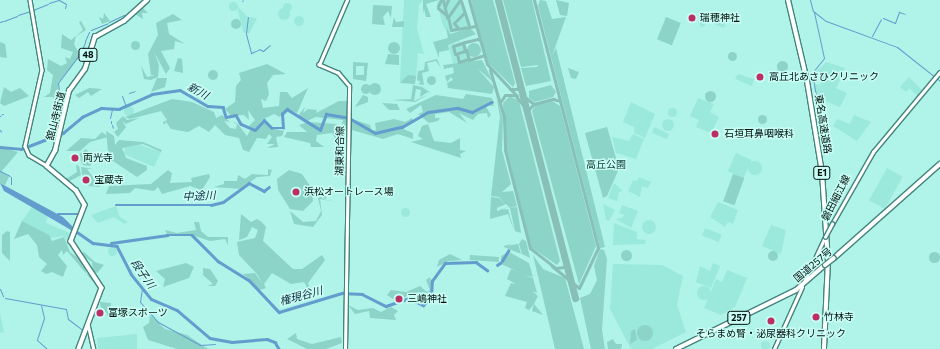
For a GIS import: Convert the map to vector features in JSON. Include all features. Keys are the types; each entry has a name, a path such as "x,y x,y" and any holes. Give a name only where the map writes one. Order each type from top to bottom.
{"highway":[{"name":"東名高速道路","path":"789,0 811,98 823,180 828,260 825,349"},
{"name":"国道257号","path":"676,349 802,285 940,164"}],"main road":[{"path":"30,0 42,70 25,148 78,192 85,205 72,233 74,249 101,284 96,305 79,349"},
{"name":"舘山寺街道","path":"48,167 56,150 70,90 84,70 96,36 124,21 147,0"},
{"name":"湖東和合線","path":"345,349 349,86 338,73 319,65 347,0"},
{"name":"磐田細江線","path":"774,349 802,285 832,224 873,152 940,72"},
{"path":"88,324 94,349"}],"shaded area":[{"path":"404,0 423,0 419,5 417,28 424,54 418,53 416,76 400,82"},
{"path":"439,0 461,0 469,28 449,33 443,26 437,2"},
{"path":"233,1 238,6 233,11 228,6"},
{"path":"287,2 292,7 287,12 282,7"},
{"path":"237,6 248,17 257,18 249,34 243,32"},
{"path":"282,8 286,8 290,14 286,20 282,20 278,16 278,12"},
{"path":"721,11 729,15 724,28 707,21 704,27 700,26 699,18 718,18"},
{"path":"297,16 301,16 303,17 303,25 297,26 294,23 294,19"},
{"path":"465,41 470,61 454,65 449,45"},
{"path":"826,62 845,68 837,87 834,87 847,93 840,107 816,97 814,84 820,85 822,80 813,75"},
{"path":"738,74 754,79 752,86 735,79"},
{"path":"909,77 922,90 918,96 909,88 906,92 900,87"},
{"path":"698,98 714,104 710,112 719,117 711,133 696,127 699,120 690,116"},
{"path":"631,102 655,114 645,138 634,133 634,127 623,122"},
{"path":"127,106 131,106 133,107 133,115 127,116 124,113 124,109"},
{"path":"672,107 677,112 672,117 667,112"},
{"path":"854,115 871,122 857,141 833,126 837,119 850,124"},
{"path":"666,119 670,119 674,125 670,131 666,131 662,127 662,123"},
{"path":"654,127 669,134 667,139 652,133"},
{"path":"633,134 644,139 636,159 616,153 612,137 629,141"},
{"path":"140,145 161,152 154,167 124,154 125,147"},
{"path":"736,153 752,160 743,178 728,171"},
{"path":"755,161 760,163 762,168 760,173 755,175 750,173 748,168 750,163"},
{"path":"887,168 903,177 885,209 869,200"},
{"path":"639,177 651,182 648,188 642,186 640,197 628,191 633,180 637,181"},
{"path":"614,183 623,191 619,192 617,201 608,198"},
{"path":"718,202 738,210 733,224 728,222 725,227 710,217"},
{"path":"603,204 615,210 609,221 606,220"},
{"path":"622,205 638,211 631,228 616,219 622,218 624,215 619,213"},
{"path":"116,206 120,217 128,222 124,224 114,217 98,223 91,215"},
{"path":"32,207 48,216 46,223 70,233 67,240 63,236 51,238 22,221"},
{"path":"403,208 407,208 409,212 407,216 403,216 401,214 401,210"},
{"path":"649,220 654,222 656,227 654,232 649,234 644,232 642,227 644,222"},
{"path":"614,223 637,232 637,239 646,240 645,244 613,245"},
{"path":"771,225 786,230 781,254 762,246"},
{"path":"705,228 722,235 719,242 702,235"},
{"path":"112,246 117,251 112,256 107,251"},
{"path":"713,263 720,266 711,288 696,282 700,266 710,271"},
{"path":"613,264 662,265 683,276 677,305 686,332 652,349 631,349 610,309"},
{"path":"727,270 747,278 735,307 721,315 704,308 716,279 722,282"},
{"path":"704,286 709,288 711,293 709,298 704,300 699,298 697,293 699,288"},
{"path":"0,313 4,332 0,333"},
{"path":"137,334 137,349 98,349 97,338"},
{"path":"765,340 770,345 765,350 760,345"}],"green space":[{"path":"423,0 439,0 426,4 431,17 426,17 424,9 423,14"},
{"path":"471,0 493,0 515,83 513,87 488,63"},
{"path":"503,0 532,0 551,81 526,86 521,68 537,67 538,65 521,67"},
{"path":"540,0 546,1 552,19 566,17 552,56 556,48 605,247 600,248 538,6"},
{"path":"556,0 569,3 567,16 560,15"},
{"path":"373,5 392,6 391,18 388,11 383,17 385,25 372,24"},
{"path":"142,7 148,13 142,13 143,19 135,14"},
{"path":"104,13 110,21 102,24 99,17 103,19"},
{"path":"173,14 182,20 167,23 169,34 185,44 175,41 174,49 161,51 170,68 166,74 154,52 159,65 158,77 151,80 144,79 141,66 147,77 155,75 151,75 148,54 158,35 156,23"},
{"path":"394,17 396,22 404,21 404,27 392,27"},
{"path":"666,17 681,23 672,45 657,39"},
{"path":"236,19 241,24 236,29 231,24"},
{"path":"81,21 86,30 76,36 74,44 80,55 58,83 60,102 55,106 53,97 44,97 50,93 53,75 47,70 48,59 61,66 67,63 65,57 70,59 73,52 61,48 62,34 71,40 83,30 79,22"},
{"path":"446,27 450,34 470,28 476,34 448,45 449,50 439,52 439,58 433,42 448,38"},
{"path":"133,41 137,41 139,45 137,49 133,49 131,47 131,43"},
{"path":"0,42 5,44 7,58 0,57"},
{"path":"392,42 396,42 400,48 396,54 392,54 388,50 388,46"},
{"path":"471,43 477,43 481,47 481,53 477,57 471,57 467,53 467,47"},
{"path":"732,51 737,56 732,61 727,56"},
{"path":"388,54 399,55 399,65 385,64"},
{"path":"178,58 182,59 183,73 174,71"},
{"path":"437,59 441,68 436,61 427,63 429,71 422,73 424,85 418,84 421,82 417,80 418,71 424,70 425,62"},
{"path":"482,60 493,82 477,68 494,87 492,94 448,88 447,83 453,80 451,77 447,82 445,76 454,73 453,67 444,69 443,65"},
{"path":"780,61 784,61 786,62 786,70 780,71 777,68 777,64"},
{"path":"353,62 368,63 366,81 353,79","holes":["356,66 364,66 364,75 356,75"]},
{"path":"267,64 286,74 273,75 267,83 269,94 266,101 261,99 263,108 279,106 280,92 287,92 292,98 308,88 297,113 286,109 280,117 274,114 262,120 255,130 249,126 255,120 248,110 249,120 244,115 231,116 225,109 235,102 236,86 241,80 239,73"},
{"path":"568,68 579,72 576,79 571,78"},
{"path":"213,70 218,75 213,80 208,75"},
{"path":"417,70 415,84 400,83 408,75 416,76"},
{"path":"431,75 436,80 431,85 426,80"},
{"path":"157,78 167,78 165,87 151,92"},
{"path":"375,83 379,85 381,89 379,93 375,95 371,93 369,89 371,85"},
{"path":"366,84 371,89 366,94 361,89"},
{"path":"413,85 422,87 431,93 428,92 420,97 421,90 416,89 414,101 429,94 415,102 393,100 411,99"},
{"path":"551,85 556,92 553,97 535,102 529,98 529,91"},
{"path":"4,87 11,92 20,88 29,96 4,106 0,103"},
{"path":"89,88 102,89 91,96 88,92 79,98 75,95"},
{"path":"708,91 712,91 714,92 714,100 708,101 705,98 705,94"},
{"path":"466,94 492,98 494,106 485,105 491,115 488,118 487,113 478,114 473,120 459,113 467,123 449,112 435,114 435,118 440,118 438,121 429,123 418,114 423,112 421,105 410,113 406,109 436,95 463,99"},
{"path":"496,94 503,119 502,150 511,184 502,192 513,191 517,206 510,208 506,204 497,208 497,211 508,207 502,210 508,209 514,231 508,214 490,219 491,197 499,198 505,204 499,197 491,196 500,117"},
{"path":"363,95 368,97 368,102 355,107"},
{"path":"510,96 519,101 560,261 557,265 531,247 506,149 503,103"},
{"path":"172,99 192,102 214,112 216,118 222,115 230,122 224,121 230,128 236,129 237,124 232,122 237,123 247,136 251,129 257,130 264,120 272,128 284,131 282,136 276,137 278,147 267,148 275,144 267,144 272,137 269,134 266,139 257,138 249,152 243,150 239,138 225,135 215,125 209,132 199,126 188,132 171,129 166,122 164,125 163,122 167,120 161,111 130,119 125,117"},
{"path":"339,101 347,101 352,119 370,125 372,131 376,130 375,123 394,119 405,122 412,118 414,122 398,127 413,133 413,139 398,134 383,139 352,130 349,140 349,134 341,127 343,120 316,117 307,121 297,117 305,107 303,113 308,109 317,110 316,113"},
{"path":"552,101 560,106 596,246 579,284 532,111 536,105"},
{"path":"382,103 397,104 400,110 389,110"},
{"path":"762,114 767,119 762,124 757,119"},
{"path":"123,116 127,120 139,118 126,124 122,121 126,127 118,137 114,132 118,129 116,123"},
{"path":"308,122 336,124 341,133 335,138 332,133 317,135 316,141 324,147 311,147 310,143 284,137 287,132 307,132 299,125"},
{"path":"428,124 434,141 451,143 460,138 460,150 466,151 460,154 461,158 411,142 423,139 418,136 422,126"},
{"name":"高丘公園","path":"607,127 616,158 621,164 607,196 603,198 585,133"},
{"path":"106,131 114,136 115,145 119,140 143,142 162,150 161,152 143,144 122,148 126,158 147,166 147,170 137,177 113,161 109,162"},
{"path":"102,132 108,137 90,142 80,151 66,151 81,138 95,139"},
{"path":"0,147 18,152 1,172 9,177 5,185 0,183"},
{"path":"86,149 95,159 90,166 83,165 78,155"},
{"path":"76,165 79,166 81,175 68,182 66,179 77,172"},
{"path":"81,167 94,169 87,169 100,187 88,186 92,181 86,175 83,179"},
{"path":"268,169 272,170 270,176 257,177 241,189 214,187 224,184 224,181 237,181 238,175 245,179 252,174 268,175"},
{"path":"168,170 172,173 170,183 192,182 191,178 209,174 210,177 202,190 190,186 162,194 158,187 154,191 135,188 130,193 106,194 109,186 151,184"},
{"name":"浜松オートレース場","path":"289,170 302,174 312,189 313,201 303,211 290,209 278,190 277,179"},
{"path":"733,174 744,178 734,205 723,201"},
{"path":"324,195 327,198 323,199 336,202 320,199 322,215 313,227 294,224 290,211 303,222 316,221 321,211 318,198"},
{"path":"29,205 22,221 49,235 52,241 64,237 70,252 84,262 86,273 97,281 100,290 67,251 63,255 62,250 58,255 67,266 63,277 52,272 46,274 41,271 47,264 39,257 37,245 28,234 14,239"},
{"path":"517,207 521,233 515,231 510,208"},
{"path":"241,214 251,222 257,219 262,222 266,227 263,241 293,269 302,269 322,255 325,260 308,283 311,292 300,295 307,287 304,282 291,284 272,273 264,284 266,288 260,290 243,274 255,273 263,284 257,274 239,255 237,242 255,238 258,230 252,227 247,237 239,240"},
{"path":"194,222 199,222 201,231 208,237 228,237 228,245 225,239 210,241 192,235 167,234 165,230 177,233 196,230"},
{"path":"7,231 10,232 10,261 2,253 2,235"},
{"path":"522,239 526,241 530,258 522,254 519,244"},
{"path":"513,243 507,246 518,244 521,254 504,247"},
{"path":"600,249 604,250 607,259 602,330 605,349 591,349 580,298 590,294 597,280 594,266"},
{"path":"624,250 628,250 630,251 630,259 624,260 621,257 621,253"},
{"path":"771,251 775,251 777,252 777,260 771,261 768,258 768,254"},
{"path":"84,252 95,262 104,265 97,273 93,272 92,262 80,254"},
{"path":"509,252 529,263 533,277 525,275 533,278 537,293 532,291 538,296 529,310 525,308 527,302 505,296 511,283 516,284 507,279 511,269 521,273 501,264 501,256"},
{"path":"932,252 936,252 938,253 938,261 932,262 929,259 929,255"},
{"path":"450,254 462,260 448,261 437,267 439,260"},
{"path":"470,255 499,257 499,262 470,260"},
{"path":"533,255 543,269 565,278 584,349 555,349"},
{"path":"186,263 194,267 189,278 163,287 165,279 156,271"},
{"path":"203,268 210,269 218,281 215,286 207,286 213,284 203,275"},
{"path":"430,277 432,289 428,300 410,294 397,302 387,295 391,290 406,292 420,286 427,292 430,290 426,280"},
{"path":"100,302 111,303 109,319 106,312 95,317 93,315 101,310"},
{"path":"534,304 543,315 532,311"},
{"path":"348,305 358,310 373,308 381,312 391,307 398,311 394,315 396,320 370,318 369,311 355,314"},
{"path":"126,308 130,308 132,312 130,316 126,316 124,314 124,310"},
{"path":"150,315 165,329 187,335 208,349 177,349 148,340 143,327 149,323"},
{"path":"645,325 652,330 653,333 648,340 645,341 638,336 637,333 642,326"},
{"path":"635,329 637,340 630,344 631,331"},
{"path":"296,333 297,339 312,344 341,337 342,343 326,349 307,349 287,339"},
{"path":"613,339 616,344 622,344 621,349 608,349 607,342"}],"water":[{"path":"0,183 63,217 73,227 71,230 4,191"}],"waterway":[{"path":"49,3 59,0 66,4"},
{"path":"810,0 813,11 826,21 897,47 940,81"},
{"path":"33,10 48,4"},
{"path":"18,15 30,11"},
{"path":"812,73 824,58 814,12"},
{"path":"883,18 895,23 899,12 905,14"},
{"path":"109,22 124,15"},
{"path":"4,21 17,16"},
{"path":"246,33 248,17"},
{"path":"872,36 881,19"},
{"path":"91,30 108,23"},
{"path":"85,41 89,32"},
{"path":"246,34 251,53 258,50"},
{"path":"82,50 85,42"},
{"path":"259,49 263,51 270,45"},
{"path":"60,99 58,83 81,53"},
{"path":"813,78 820,120"},
{"name":"新川","path":"0,147 21,149 63,133 82,117 101,108 119,109 152,94 180,90 208,106 223,107 226,117 236,115 241,124 255,130 264,120 272,128 283,128 282,114 287,109 320,130 326,114 346,117"},
{"path":"129,93 135,91"},
{"path":"122,96 125,104"},
{"name":"新川","path":"351,119 375,133 402,127 428,112 458,108 472,112 492,102"},
{"path":"110,118 112,109"},
{"path":"0,171 10,176"},
{"path":"11,177 11,184"},
{"name":"中途川","path":"116,205 211,205 223,202 249,183 264,191 269,187"},
{"name":"中途川","path":"58,214 82,214"},
{"name":"段子川","path":"70,227 93,243 117,246 131,274 151,299 177,310 210,338 232,342 267,339 275,342 279,349"},
{"name":"権現谷川","path":"111,243 167,235 192,235 218,261 249,280 279,312 342,293 362,294 386,306 409,298 423,305 431,298 432,281 445,263 476,262 487,270"},
{"name":"権現谷川","path":"502,261 508,251"},
{"path":"142,288 140,302 158,322 200,345 215,344"},
{"path":"0,289 3,296"},
{"path":"5,298 66,309 68,319 84,331"},
{"path":"41,305 44,318 37,340 47,349"},
{"path":"701,349 710,349"}],"taxiway":[{"path":"438,6 441,0"},
{"path":"443,0 447,18"},
{"path":"445,7 448,0"},
{"path":"460,0 448,17 451,30 476,26"},
{"path":"469,0 487,64 517,96"},
{"path":"534,0 598,248 579,288 552,266"},
{"path":"461,1 469,25"},
{"path":"438,8 445,14"},
{"path":"458,28 454,23 464,13"},
{"path":"463,43 465,51 455,54 453,46 465,42 478,39 480,40"},
{"path":"466,50 469,60 484,55"},
{"path":"457,54 459,62 468,59"},
{"path":"490,70 504,117 505,150 530,248 556,268 564,267 566,262"},
{"path":"510,89 518,89 519,82"},
{"path":"501,101 505,95 515,95 526,109"},
{"path":"522,95 534,104"},
{"path":"528,117 529,109 534,104 553,99 560,101"}],"runway":[{"path":"498,0 575,298"}],"place":[{"name":"瑞穂神社","path":"692,18"},
{"name":"高丘北あさひクリニック","path":"760,77"},
{"name":"石垣耳鼻咽喉科","path":"715,134"},
{"name":"両光寺","path":"75,158"},
{"name":"宝蔵寺","path":"86,180"},
{"name":"浜松オートレース場","path":"296,192"},
{"name":"三嶋神社","path":"399,299"},
{"name":"富塚スポーツ","path":"100,313"},
{"name":"竹林寺","path":"816,317"},
{"name":"そらまめ腎・泌尿器科クリニック","path":"771,321"}]}
